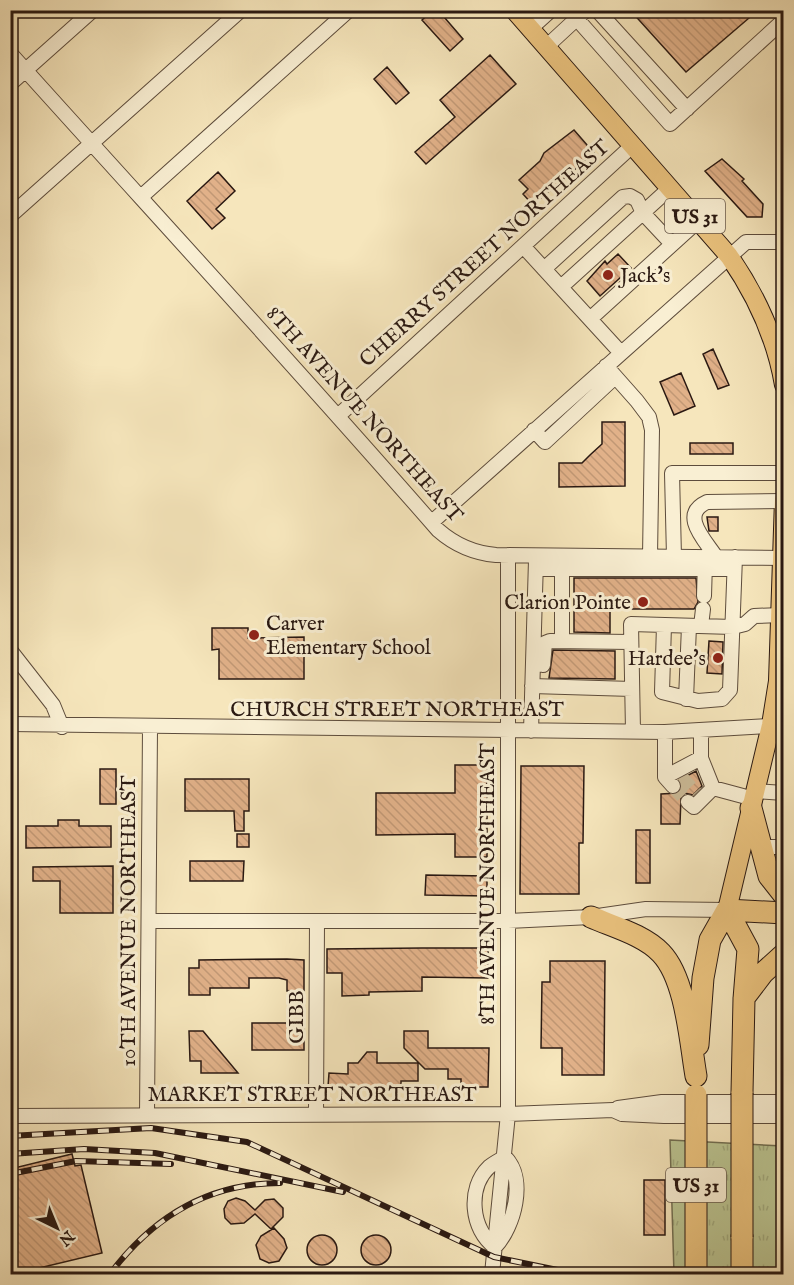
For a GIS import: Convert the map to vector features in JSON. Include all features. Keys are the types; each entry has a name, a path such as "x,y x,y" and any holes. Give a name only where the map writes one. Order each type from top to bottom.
{"highway":[{"path":"754,799 769,876 783,895"},
{"path":"727,910 783,913"},
{"name":"US 31","path":"727,910 748,949 744,999 742,1093 742,1275"},
{"name":"US 31","path":"696,1275 696,1085 702,978 710,940 727,910"},
{"path":"591,917 644,940 661,953 680,988 696,1085"},
{"path":"744,999 764,973 783,954"}],"main road":[{"name":"US 31","path":"514,10 729,256 749,288 765,321 783,385"},
{"name":"US 31","path":"727,910 754,799 777,725 783,500"}],"street":[{"path":"10,84 93,10"},
{"path":"10,216 240,10"},
{"path":"142,196 349,10"},
{"path":"530,29 550,10"},
{"path":"597,10 687,109"},
{"path":"546,46 581,15 594,38 670,124 783,20"},
{"path":"594,38 608,23"},
{"name":"8TH AVENUE NORTHEAST","path":"10,53 90,144 142,196 446,537 463,548 484,554 508,555 508,1114 506,1157"},
{"name":"CHERRY STREET NORTHEAST","path":"338,416 632,146"},
{"path":"561,287 670,188"},
{"path":"544,269 623,197 630,196 637,200 643,213 672,244"},
{"path":"590,319 699,220"},
{"path":"432,522 534,430 611,372 621,353 746,242 783,242"},
{"path":"523,246 621,353"},
{"path":"611,372 649,417 652,430 650,556"},
{"path":"674,557 672,473 783,472"},
{"path":"686,699 695,626 703,602 709,561 693,520 694,512 707,502 783,500"},
{"path":"508,555 536,562 709,561"},
{"path":"562,562 650,556 735,563 783,558"},
{"path":"536,562 537,686"},
{"path":"562,562 562,634"},
{"path":"664,625 662,692 706,702 722,699 730,690 735,563"},
{"path":"633,731 631,624 733,627 745,624 754,616 781,615"},
{"path":"536,629 631,642"},
{"path":"531,731 545,643 562,634"},
{"path":"10,650 53,705 62,727"},
{"path":"537,686 632,689"},
{"name":"CHURCH STREET NORTHEAST","path":"10,724 62,727 666,732 777,725"},
{"name":"10TH AVENUE NORTHEAST","path":"147,1115 150,728"},
{"path":"702,731 701,758 713,788"},
{"path":"666,732 673,778 701,758"},
{"path":"696,798 713,788 754,799 783,793"},
{"path":"762,847 783,847"},
{"path":"149,921 508,921 591,917 646,909 727,910"},
{"name":"GIBB","path":"316,1114 317,921"},
{"name":"MARKET STREET NORTHEAST","path":"10,1116 508,1114 613,1110 621,1106 662,1102 783,1102"},
{"name":"MARKET STREET NORTHEAST","path":"613,1110 622,1114 664,1116 783,1116"},
{"path":"492,1275 495,1247 506,1236 515,1200 515,1171 506,1157 489,1168 477,1185 474,1199 480,1230 486,1240 495,1247"}],"green space":[{"path":"670,1140 783,1146 783,1274 674,1274"}],"building":[{"path":"433,10 438,10 463,39 450,51 422,20"},
{"path":"630,10 742,10 749,18 686,72"},
{"path":"490,55 516,84 426,164 415,152 455,117 440,100"},
{"path":"387,67 409,93 396,104 374,79"},
{"path":"574,130 594,153 533,205 523,194 528,189 519,180 540,161 544,153"},
{"path":"722,159 744,179 742,181 763,204 762,217 747,217 705,171"},
{"path":"218,172 235,191 216,209 225,218 212,229 187,201"},
{"name":"Jack's","path":"618,254 631,268 600,296 587,281 605,261 607,264"},
{"path":"713,349 729,385 718,389 703,354"},
{"path":"681,373 695,406 674,415 660,382"},
{"path":"602,422 625,422 625,486 559,487 559,463 582,463 602,444"},
{"path":"690,443 733,443 733,454 690,454"},
{"path":"707,517 718,517 718,531 709,531"},
{"name":"Clarion Pointe","path":"574,578 696,578 698,602 694,609 610,609 610,633 574,632"},
{"path":"212,628 248,628 248,638 304,637 304,679 219,679 219,649 212,650"},
{"name":"Hardee's","path":"709,641 723,642 722,674 707,673"},
{"path":"553,650 615,651 615,679 549,678"},
{"path":"455,765 487,765 487,857 455,857 455,834 376,835 376,793 455,793"},
{"path":"521,766 584,766 583,843 579,843 579,894 520,894"},
{"path":"100,769 116,769 116,804 100,804"},
{"path":"696,771 702,786 693,795 685,793 681,797 680,824 661,824 661,794 678,793 682,788 679,780"},
{"path":"185,779 249,779 249,811 244,811 244,831 235,831 234,811 185,811"},
{"path":"58,820 79,820 79,826 111,826 111,847 26,848 26,826 58,826"},
{"path":"636,830 650,830 650,883 636,883"},
{"path":"237,834 249,834 249,847 237,847"},
{"path":"190,861 244,861 243,881 190,881"},
{"path":"113,866 113,913 60,913 60,881 33,881 33,867"},
{"path":"426,875 487,876 487,896 425,895"},
{"path":"488,948 488,978 422,977 422,991 369,992 369,995 342,996 342,973 327,973 327,949"},
{"path":"199,960 304,960 304,991 287,991 287,980 279,978 249,978 249,988 210,988 210,995 189,995 189,968 199,968"},
{"path":"550,961 605,961 604,1075 562,1075 562,1048 541,1048 542,982 550,982"},
{"path":"252,1023 304,1023 304,1050 252,1050"},
{"path":"189,1031 203,1031 238,1073 201,1073 201,1061 190,1061"},
{"path":"404,1031 428,1031 428,1048 489,1048 488,1087 461,1087 461,1079 448,1079 448,1069 425,1069 404,1048"},
{"path":"367,1052 377,1052 377,1063 418,1063 418,1081 401,1081 401,1087 328,1087 329,1073 348,1074 348,1063 358,1063"},
{"path":"72,1154 75,1166 81,1165 102,1253 10,1275 10,1169"},
{"path":"644,1180 665,1180 665,1235 644,1235"},
{"path":"236,1198 245,1201 255,1210 265,1200 274,1199 283,1208 283,1217 271,1229 255,1214 244,1223 231,1224 225,1218 224,1209 228,1201"},
{"path":"274,1228 284,1239 287,1248 279,1261 269,1263 260,1259 256,1245 261,1236"},
{"path":"322,1235 333,1239 337,1250 333,1261 322,1265 311,1261 307,1250 311,1239"},
{"path":"376,1235 387,1239 391,1250 387,1261 376,1265 365,1261 361,1250 365,1239"}],"tunnel":[{"path":"681,777 696,793"},
{"path":"673,786 688,802"}],"railway":[{"path":"10,1136 151,1128 247,1142 494,1257 577,1274"},
{"path":"10,1154 84,1149 155,1153 343,1192"},
{"path":"10,1174 76,1161 171,1164"},
{"path":"110,1274 144,1236 184,1208 229,1189 280,1183"}],"place":[{"name":"Jack's","path":"608,275"},
{"name":"Clarion Pointe","path":"643,602"},
{"name":"Carver Elementary School","path":"254,635"},
{"name":"Hardee's","path":"718,658"}]}
